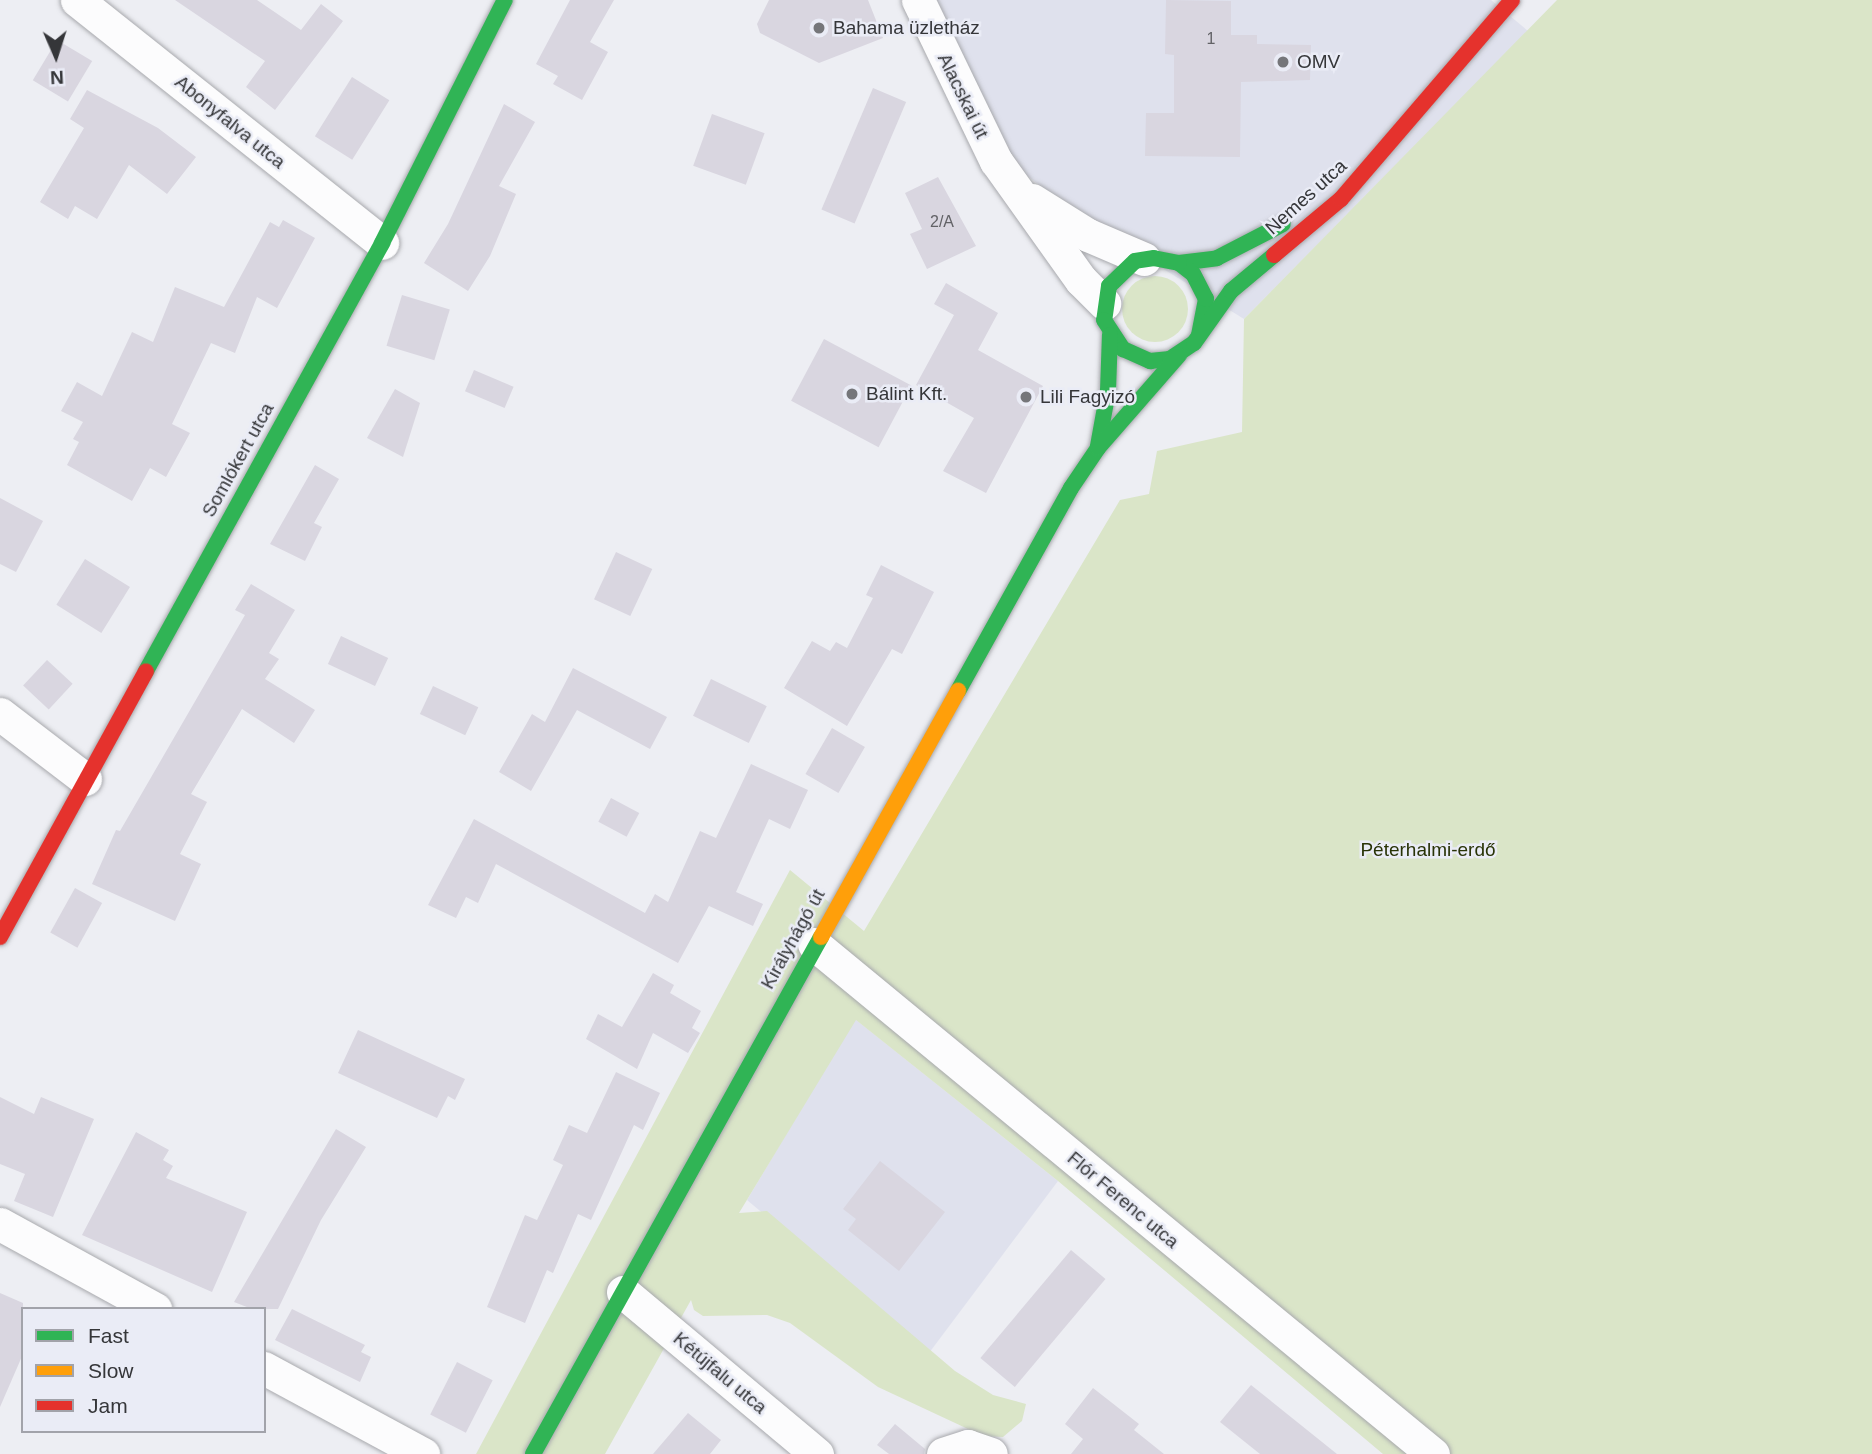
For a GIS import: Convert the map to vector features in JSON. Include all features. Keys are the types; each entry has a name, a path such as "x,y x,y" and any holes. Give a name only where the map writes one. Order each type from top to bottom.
{"street":[{"name":"Abonyfalva utca","path":"77,0 382,243"},
{"name":"Somlókert utca","path":"0,937 382,243 505,0"},
{"name":"Alacskai út","path":"918,0 965,104 1015,189 1107,319"},
{"name":"Nemes utca","path":"1199,335 1231,291 1341,199 1512,0"},
{"name":"Nemes utca","path":"1386,118 1438,65 1494,23"},
{"name":"Alacskai út","path":"1015,189 1088,235 1144,259"},
{"name":"Nemes utca","path":"1144,259 1179,263 1236,251 1291,215"},
{"path":"1144,259 1120,271 1107,319 1123,349 1140,358 1160,361 1179,355"},
{"path":"1179,263 1194,274 1206,299 1199,335"},
{"name":"Királyhágó út","path":"1098,449 1108,391 1107,319"},
{"name":"Királyhágó út","path":"533,1454 814,944 1098,449 1199,335"},
{"path":"0,714 85,779"},
{"name":"Flór Ferenc utca","path":"814,944 1433,1454"},
{"path":"0,1224 151,1307"},
{"name":"Kétújfalu utca","path":"624,1292 817,1454"},
{"path":"266,1369 423,1454"},
{"path":"943,1454 968,1447 990,1454"}],"shaded area":[{"path":"936,0 1491,0 1528,31 1244,319 1099,229 1014,166"},
{"path":"855,1019 1058,1181 929,1353 747,1200"}],"green space":[{"name":"Péterhalmi-erdő","path":"1557,0 1872,0 1872,1454 1383,1454 1058,1181 856,1020 739,1213 767,1211 955,1371 993,1395 1026,1404 1022,1421 1003,1437 983,1436 878,1387 790,1323 767,1315 703,1316 694,1310 691,1300 605,1454 476,1454 790,870 864,931 1120,500 1149,494 1157,451 1242,432 1244,319"},
{"path":"1161,276 1179,285 1186,296 1186,322 1179,333 1168,340 1149,342 1131,333 1124,322 1122,303 1131,285 1142,278"}],"building":[{"path":"175,0 257,0 301,30 321,4 343,21 275,110 246,87 265,61"},
{"path":"570,0 614,0 590,42 608,52 582,100 553,84 558,76 536,64"},
{"name":"Bahama üzletház","path":"769,0 868,0 883,38 819,63 760,33 757,24"},
{"path":"1166,0 1231,1 1231,35 1257,35 1257,44 1311,45 1310,80 1241,82 1240,157 1145,156 1146,113 1174,113 1174,55 1165,54"},
{"path":"57,40 92,61 68,101 33,80"},
{"path":"352,77 389,100 352,160 315,136"},
{"path":"873,88 906,102 855,224 821,210"},
{"path":"87,90 158,128 196,157 167,194 129,165 97,219 75,206 68,219 40,202 84,128 70,119"},
{"path":"504,104 535,122 499,186 516,194 490,256 468,291 424,263 448,224"},
{"path":"712,114 765,133 746,185 693,166"},
{"path":"938,177 976,246 927,269 910,234 922,229 905,193"},
{"path":"283,220 315,238 277,308 257,297 235,353 211,343 172,424 190,433 166,477 150,468 132,501 67,465 79,442 73,439 83,422 61,411 77,382 102,396 132,332 153,342 175,287 224,307 270,222 279,227"},
{"path":"946,283 998,313 978,350 1043,386 986,493 943,471 974,418 916,385 954,315 934,304"},
{"path":"402,295 450,310 434,360 387,346"},
{"name":"Bálint Kft.","path":"824,339 911,385 879,447 791,401"},
{"path":"474,370 514,387 505,408 465,391"},
{"path":"395,389 420,403 403,457 367,438"},
{"path":"315,465 339,479 314,523 322,527 305,561 270,544"},
{"path":"0,498 43,521 16,572 0,564"},
{"path":"616,552 652,569 630,616 594,599"},
{"path":"85,559 130,587 101,633 56,605"},
{"path":"881,565 934,592 902,654 892,649 847,726 784,688 812,641 830,651 836,642 847,648 873,598 866,595"},
{"path":"251,584 295,610 269,653 279,659 265,679 315,710 294,743 242,709 191,794 207,802 180,854 201,864 175,921 92,884 116,830 120,831 245,615 235,610"},
{"path":"341,636 388,658 375,686 328,664"},
{"path":"47,660 73,684 49,709 23,686"},
{"path":"573,668 667,717 650,749 577,710 531,791 499,772 532,714 545,722"},
{"path":"711,679 767,706 749,743 693,716"},
{"path":"433,686 478,707 465,735 420,714"},
{"path":"832,728 865,747 838,793 806,774"},
{"path":"751,764 808,790 790,829 769,819 736,892 763,904 753,926 709,906 678,963 496,864 478,903 466,897 456,918 428,905 474,819 645,913 655,894 668,902 700,831 716,838"},
{"path":"611,798 639,813 627,837 598,822"},
{"path":"75,888 102,903 77,948 50,933"},
{"path":"653,973 674,985 670,993 701,1011 692,1028 700,1033 688,1053 653,1033 637,1069 586,1039 598,1014 622,1027"},
{"path":"358,1030 465,1079 455,1100 448,1096 437,1118 338,1073"},
{"path":"616,1072 660,1093 643,1130 634,1125 591,1220 578,1214 553,1273 547,1270 525,1323 487,1307 525,1215 537,1220 563,1165 553,1160 569,1125 587,1133"},
{"path":"0,1097 34,1114 41,1097 94,1119 53,1217 14,1201 25,1174 0,1164"},
{"path":"336,1129 366,1147 321,1220 278,1309 247,1307 234,1302"},
{"path":"136,1132 169,1150 163,1160 173,1166 166,1178 247,1212 212,1292 82,1235"},
{"path":"880,1161 945,1212 899,1271 848,1230 856,1219 843,1209"},
{"path":"1071,1250 1105,1279 1015,1387 980,1358"},
{"path":"0,1293 23,1303 23,1307 21,1359 0,1407"},
{"path":"292,1309 365,1345 361,1352 371,1357 360,1382 275,1340"},
{"path":"457,1362 493,1380 466,1433 430,1415"},
{"path":"1251,1385 1337,1454 1260,1454 1220,1422"},
{"path":"1093,1388 1139,1424 1134,1430 1164,1454 1071,1454 1083,1439 1065,1424"},
{"path":"688,1413 721,1440 710,1454 653,1454"},
{"path":"895,1424 925,1449 924,1454 889,1454 877,1445"}],"traffic: fast":[{"path":"146,671 382,243 505,0"},
{"path":"1179,263 1217,258 1283,224"},
{"path":"1199,335 1206,299 1193,274 1179,263 1154,258 1135,261 1109,286 1104,320 1123,349 1150,361 1170,359 1194,343 1231,291 1274,255"},
{"path":"1098,446 1108,391 1110,335"},
{"path":"958,691 1071,488 1098,448 1179,355"},
{"path":"533,1454 821,937"}],"traffic: slow":[{"path":"821,937 958,691"}],"traffic: jam":[{"path":"1274,255 1341,199 1512,0"},
{"path":"0,937 146,671"}],"place":[{"name":"Bahama üzletház","path":"819,28"},
{"name":"OMV","path":"1283,62"},
{"name":"Bálint Kft.","path":"852,394"},
{"name":"Lili Fagyizó","path":"1026,397"}]}
